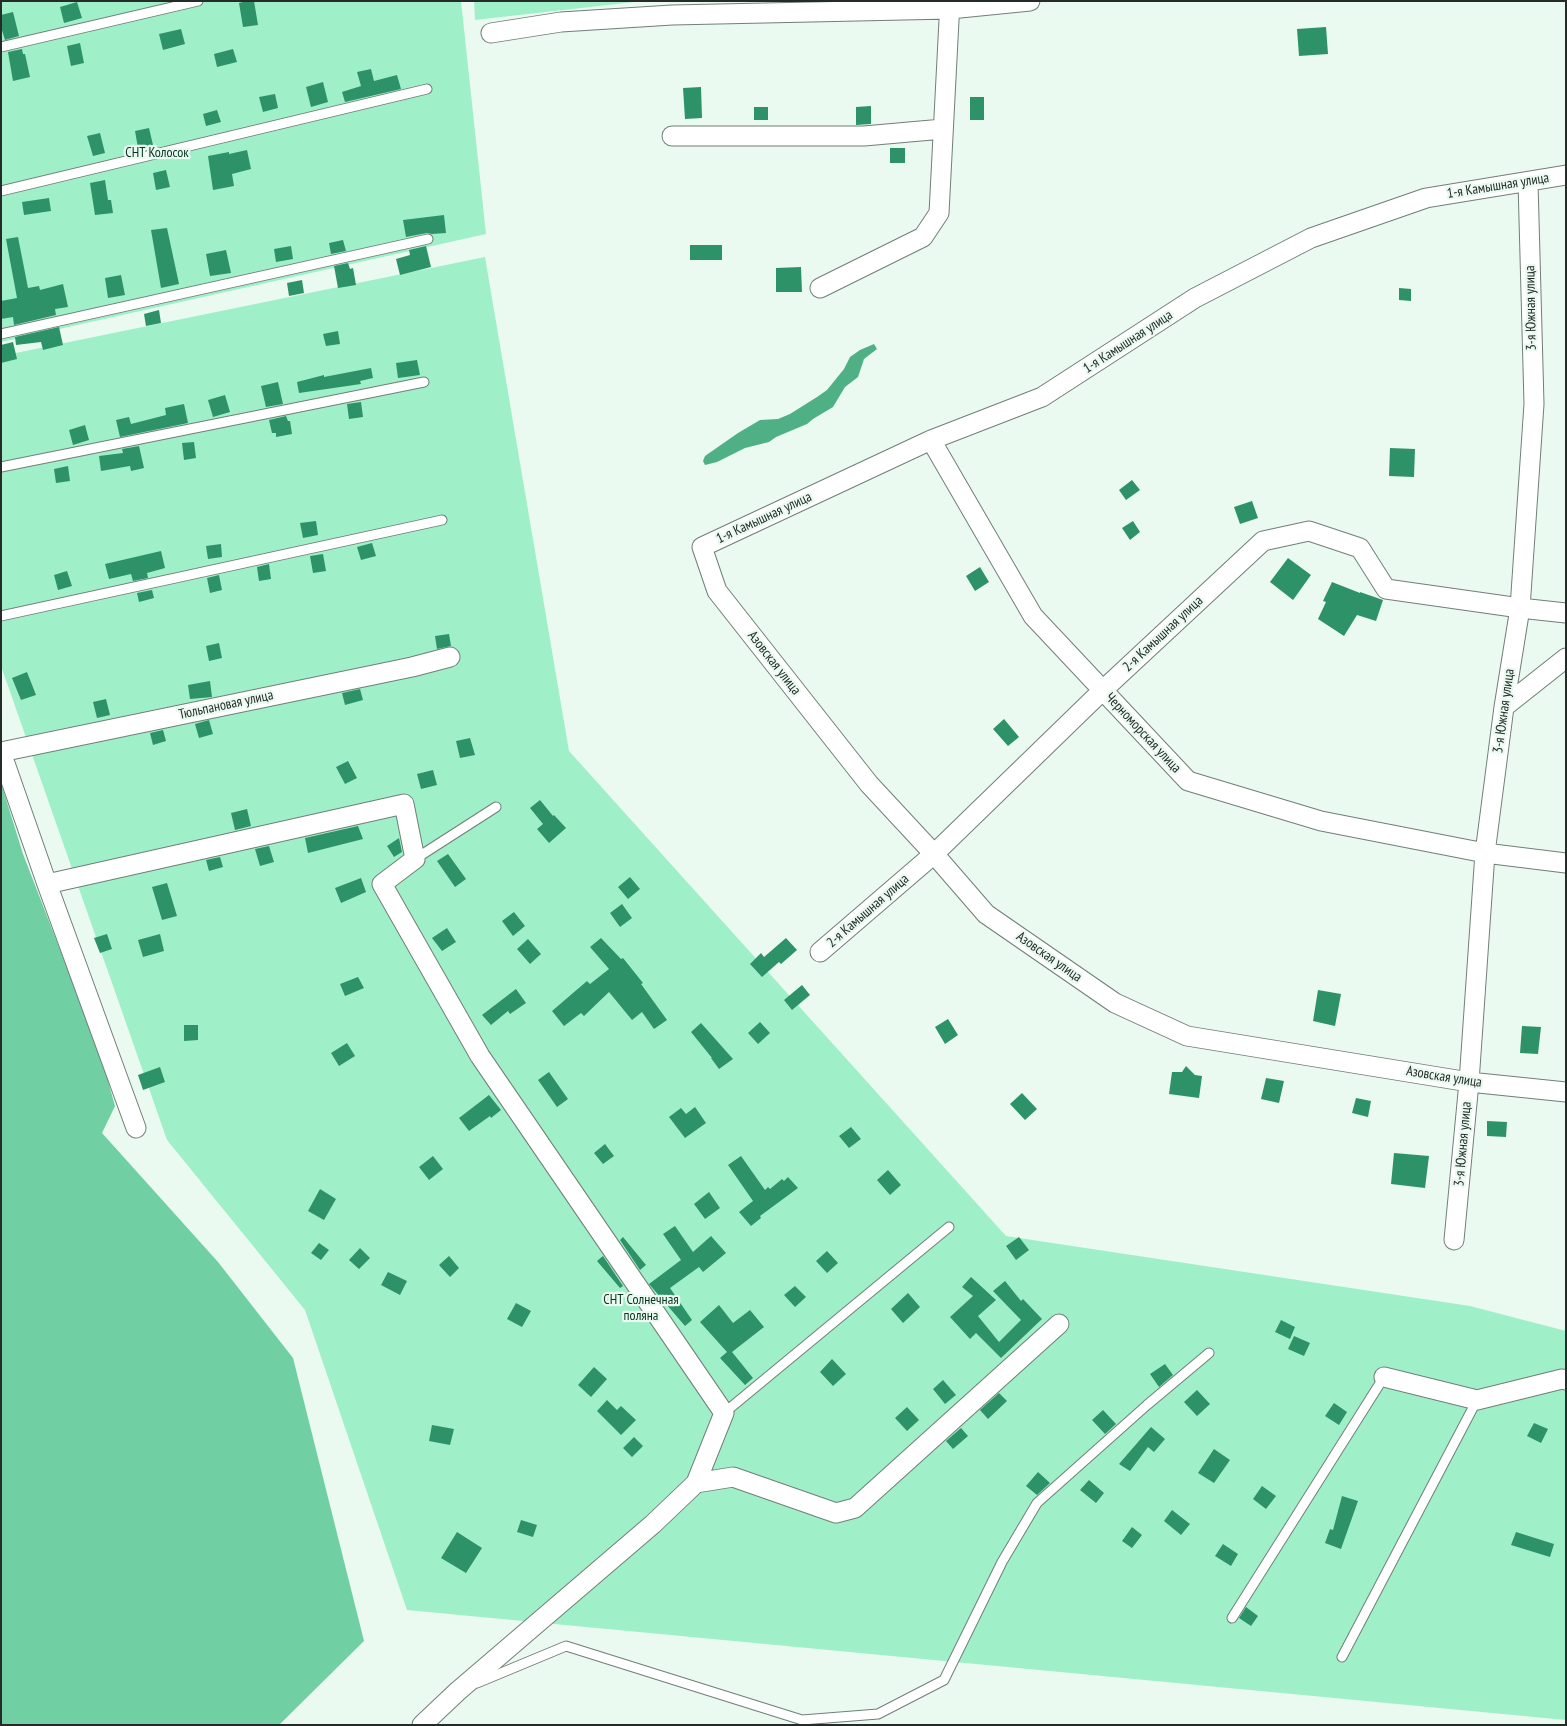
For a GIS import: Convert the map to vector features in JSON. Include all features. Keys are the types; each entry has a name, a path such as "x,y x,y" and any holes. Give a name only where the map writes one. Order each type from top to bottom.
{"street":[{"path":"491,33 561,22 672,15 1030,1"},
{"path":"820,288 923,237 939,213 950,5"},
{"path":"672,136 864,136 944,129"},
{"name":"1-я Камышная улица","path":"702,548 931,440 1042,398 1195,298 1311,238 1426,198 1566,175"},
{"name":"3-я Южная улица","path":"1454,1240 1469,1082 1485,853 1504,707 1520,608 1534,404 1528,182"},
{"name":"Черноморская улица","path":"931,440 1033,616 1188,781 1320,821 1485,853 1566,863"},
{"name":"2-я Камышная улица","path":"820,952 934,854 1103,690 1263,541 1309,531 1360,548 1386,589 1566,613"},
{"name":"Азовская улица","path":"702,548 717,591 869,784 986,914 1115,1003 1187,1036 1469,1082 1566,1092"},
{"name":"Тюльпановая улица","path":"1,752 450,658"},
{"path":"1504,707 1566,658"},
{"path":"1,752 136,1128"},
{"path":"47,884 404,804 415,859 382,884 480,1056 724,1413 696,1483 653,1524 458,1691 422,1725"},
{"path":"696,1483 733,1477 836,1513 855,1508 1059,1324"},
{"path":"1384,1378 1477,1400 1562,1379 1566,1380"}],"lane":[{"path":"1,47 198,1"},
{"path":"1,191 427,89"},
{"path":"1,334 428,239"},
{"path":"1,467 424,382"},
{"path":"1,616 442,520"},
{"path":"415,859 496,807"},
{"path":"724,1413 949,1227"},
{"path":"458,1691 566,1646 802,1720 878,1714 944,1680 1002,1562 1037,1503 1146,1405 1210,1353"},
{"path":"1232,1618 1384,1378"},
{"path":"1342,1657 1477,1400"}],"green space":[{"name":"СНТ Колосок","path":"1,1 461,1 486,234 1,342"},
{"path":"474,1 643,1 475,20"},
{"name":"СНТ Солнечная поляна","path":"485,257 569,751 1006,1236 1470,1306 1566,1331 1566,1720 407,1610 305,1310 167,1140 1,666 1,356"}],"shaded area":[{"path":"874,344 877,349 864,359 858,377 845,387 833,407 807,424 776,437 769,442 745,448 717,462 705,465 703,461 705,456 738,433 760,420 778,419 790,414 827,390 844,369 850,357"},
{"path":"1,783 23,854 101,1056 115,1106 102,1133 218,1262 293,1358 364,1641 279,1725 1,1725"}],"building":[{"path":"254,1 258,25 243,27 239,3"},
{"path":"77,2 82,18 64,23 60,7"},
{"path":"13,12 19,36 5,40 1,27 1,15"},
{"path":"1326,27 1328,54 1299,56 1297,29"},
{"path":"181,29 185,44 163,50 159,34"},
{"path":"80,43 84,63 71,66 67,46"},
{"path":"22,49 23,54 25,54 30,77 13,81 8,52"},
{"path":"233,49 237,62 217,67 214,54"},
{"path":"371,69 374,81 397,75 401,89 345,102 342,92 361,86 357,72"},
{"path":"323,82 328,102 311,107 306,87"},
{"path":"701,87 702,118 685,119 683,88"},
{"path":"275,94 278,108 263,112 259,97"},
{"path":"970,97 984,97 984,120 970,120"},
{"path":"871,106 871,124 856,125 856,107"},
{"path":"754,107 768,107 768,120 754,120"},
{"path":"217,110 221,122 206,126 203,114"},
{"path":"149,128 153,145 138,148 135,131"},
{"path":"100,133 105,153 93,156 87,136"},
{"path":"890,148 905,148 905,163 890,163"},
{"path":"247,150 251,169 232,174 234,186 213,190 208,156"},
{"path":"166,170 170,187 156,190 153,173"},
{"path":"105,180 108,200 111,200 113,213 95,215 90,183"},
{"path":"49,198 51,211 24,215 22,202"},
{"path":"444,215 446,233 427,233 406,237 403,220"},
{"path":"167,228 179,284 161,288 151,230"},
{"path":"18,237 28,288 39,286 40,290 63,284 68,307 55,309 56,315 14,325 13,317 1,319 1,301 17,298 6,239"},
{"path":"343,240 346,251 331,254 329,243"},
{"path":"690,245 722,245 722,260 690,260"},
{"path":"291,246 293,259 276,262 274,249"},
{"path":"426,246 431,267 400,275 396,259 410,255 409,250"},
{"path":"226,250 231,273 210,276 206,254"},
{"path":"348,263 350,269 353,268 356,285 338,288 334,266"},
{"path":"801,267 802,292 776,292 776,268"},
{"path":"121,275 125,295 108,298 105,278"},
{"path":"302,280 304,293 289,296 287,283"},
{"path":"1399,288 1411,289 1411,301 1399,300"},
{"path":"159,310 161,323 146,326 144,314"},
{"path":"59,327 63,345 43,350 41,342 16,345 15,337"},
{"path":"338,331 340,344 326,346 323,334"},
{"path":"13,342 17,359 1,363 1,345"},
{"path":"417,360 420,375 398,378 396,363"},
{"path":"371,368 373,378 360,381 361,384 299,393 297,382 324,375 324,377"},
{"path":"278,382 283,404 266,407 261,386"},
{"path":"225,395 230,412 213,417 208,400"},
{"path":"361,402 363,417 349,419 347,404"},
{"path":"184,404 188,423 120,437 116,420 129,417 131,424 166,415 165,408"},
{"path":"286,416 288,421 290,421 292,434 276,437 276,433 272,433 269,420"},
{"path":"85,425 89,440 73,445 69,430"},
{"path":"194,442 196,458 184,460 182,443"},
{"path":"139,446 144,468 131,471 130,466 101,471 99,456 123,453 122,449"},
{"path":"1390,448 1415,449 1414,477 1389,476"},
{"path":"68,466 70,481 56,483 54,469"},
{"path":"1132,480 1140,490 1126,500 1119,490"},
{"path":"1252,501 1258,518 1240,524 1234,507"},
{"path":"316,521 318,535 303,538 300,523"},
{"path":"1133,521 1140,532 1130,540 1122,528"},
{"path":"372,543 376,556 361,560 357,547"},
{"path":"221,544 222,557 208,559 206,546"},
{"path":"161,551 165,568 147,573 148,578 133,581 131,574 109,579 105,564"},
{"path":"323,554 326,571 313,573 310,556"},
{"path":"1288,558 1311,575 1293,600 1270,582"},
{"path":"269,564 271,579 259,581 257,567"},
{"path":"980,567 989,582 975,591 966,576"},
{"path":"67,571 72,586 58,590 54,575"},
{"path":"219,575 222,590 210,593 207,578"},
{"path":"1332,582 1383,600 1376,621 1357,615 1344,636 1318,619 1326,602 1323,601"},
{"path":"152,590 154,598 139,602 137,593"},
{"path":"449,634 451,646 437,649 435,636"},
{"path":"219,643 222,658 209,661 206,646"},
{"path":"27,672 36,695 21,700 12,678"},
{"path":"210,681 212,697 190,699 188,685"},
{"path":"360,689 363,700 345,705 342,693"},
{"path":"106,699 110,715 97,718 93,702"},
{"path":"1004,719 1019,737 1008,746 993,729"},
{"path":"209,720 213,734 199,738 195,724"},
{"path":"163,730 166,741 153,745 150,733"},
{"path":"470,738 475,755 460,758 456,741"},
{"path":"348,761 357,778 345,784 336,767"},
{"path":"433,770 437,785 421,789 417,774"},
{"path":"540,800 566,828 549,843 537,829 543,824 530,808"},
{"path":"247,809 251,826 235,830 231,813"},
{"path":"358,826 363,839 308,853 305,838"},
{"path":"399,838 402,852 394,857 387,846"},
{"path":"269,846 274,862 260,866 255,849"},
{"path":"448,854 466,879 455,887 437,861"},
{"path":"220,857 223,867 209,871 206,860"},
{"path":"630,877 640,889 628,899 618,887"},
{"path":"361,878 366,892 341,903 335,888"},
{"path":"167,883 177,916 162,920 152,887"},
{"path":"622,904 632,918 620,927 610,913"},
{"path":"514,912 525,926 513,936 502,921"},
{"path":"447,928 456,942 442,951 432,938"},
{"path":"107,934 112,949 100,953 94,938"},
{"path":"160,934 164,951 143,957 138,940"},
{"path":"601,938 621,959 623,958 643,983 641,984 667,1020 654,1029 642,1012 632,1020 609,992 584,1016 581,1013 564,1026 552,1011 587,981 590,984 609,969 590,947"},
{"path":"786,938 797,950 762,977 750,964 761,953 764,957"},
{"path":"528,939 541,954 530,964 517,949"},
{"path":"358,977 364,988 345,996 340,984"},
{"path":"802,985 810,995 792,1010 784,1000"},
{"path":"516,989 526,1003 510,1014 508,1011 491,1025 482,1015"},
{"path":"1318,990 1341,994 1335,1026 1313,1021"},
{"path":"948,1019 958,1035 945,1044 935,1027"},
{"path":"760,1022 770,1033 758,1044 748,1033"},
{"path":"701,1023 733,1059 719,1069 691,1032"},
{"path":"184,1025 198,1025 198,1040 184,1041"},
{"path":"1522,1026 1541,1027 1538,1054 1520,1053"},
{"path":"347,1043 355,1056 339,1066 331,1053"},
{"path":"1186,1066 1195,1075 1202,1076 1199,1098 1169,1094 1172,1072 1182,1072"},
{"path":"160,1067 165,1082 143,1090 138,1075"},
{"path":"549,1072 568,1099 557,1107 538,1080"},
{"path":"1266,1078 1284,1081 1279,1103 1261,1099"},
{"path":"1022,1093 1037,1109 1025,1120 1010,1104"},
{"path":"489,1095 501,1110 469,1131 459,1118"},
{"path":"1356,1098 1371,1101 1368,1117 1352,1113"},
{"path":"695,1107 706,1123 685,1138 669,1117 681,1108 686,1114"},
{"path":"1487,1121 1507,1122 1506,1137 1487,1136"},
{"path":"851,1127 861,1139 849,1148 839,1136"},
{"path":"605,1144 614,1156 603,1164 594,1153"},
{"path":"1394,1153 1429,1156 1425,1188 1391,1184"},
{"path":"433,1156 443,1169 429,1180 419,1167"},
{"path":"741,1156 765,1190 768,1187 770,1189 782,1179 784,1181 788,1177 798,1188 760,1216 761,1218 751,1226 739,1212 753,1201 728,1165"},
{"path":"888,1170 901,1185 890,1195 877,1180"},
{"path":"320,1189 336,1199 324,1220 308,1211"},
{"path":"709,1192 720,1208 705,1219 694,1204"},
{"path":"675,1226 693,1252 711,1236 726,1253 703,1272 699,1267 670,1288 692,1320 685,1326 649,1284 681,1260 663,1234"},
{"path":"623,1237 646,1265 640,1270 620,1240"},
{"path":"1019,1237 1029,1250 1016,1260 1006,1246"},
{"path":"319,1243 329,1250 321,1260 311,1253"},
{"path":"360,1248 370,1258 359,1269 349,1260"},
{"path":"827,1251 838,1263 827,1273 816,1261"},
{"path":"449,1256 459,1268 450,1277 439,1265"},
{"path":"603,1256 623,1286 620,1288 597,1261"},
{"path":"388,1272 407,1281 400,1295 381,1285"},
{"path":"971,1277 996,1300 978,1316 999,1342 1021,1320 993,1291 1005,1281 1021,1301 1023,1299 1042,1319 1001,1358 976,1333 970,1339 950,1317 973,1296 962,1287"},
{"path":"795,1286 806,1297 795,1307 784,1295"},
{"path":"908,1293 920,1307 903,1323 891,1309"},
{"path":"516,1303 531,1311 522,1327 507,1319"},
{"path":"719,1305 733,1323 750,1310 764,1327 732,1352 753,1378 745,1385 720,1358 727,1352 700,1322"},
{"path":"1281,1320 1295,1327 1290,1339 1275,1332"},
{"path":"1294,1336 1310,1343 1304,1356 1288,1349"},
{"path":"832,1359 846,1374 833,1386 820,1372"},
{"path":"1165,1364 1173,1375 1159,1387 1150,1374"},
{"path":"594,1367 607,1379 591,1397 578,1385"},
{"path":"943,1380 956,1395 945,1404 933,1389"},
{"path":"1197,1390 1210,1404 1197,1416 1184,1402"},
{"path":"999,1393 1007,1401 988,1419 980,1410"},
{"path":"607,1400 617,1410 621,1406 636,1420 621,1435 597,1411"},
{"path":"1334,1403 1347,1412 1339,1425 1325,1416"},
{"path":"907,1407 919,1420 907,1431 895,1418"},
{"path":"1103,1410 1116,1424 1105,1434 1092,1420"},
{"path":"1534,1423 1548,1429 1541,1443 1527,1436"},
{"path":"432,1425 454,1429 450,1445 429,1441"},
{"path":"1151,1427 1165,1439 1154,1452 1148,1447 1130,1471 1119,1464"},
{"path":"961,1428 968,1436 953,1449 946,1441"},
{"path":"634,1437 643,1446 632,1457 623,1448"},
{"path":"1214,1449 1230,1460 1214,1483 1198,1473"},
{"path":"1038,1472 1050,1483 1037,1495 1026,1486"},
{"path":"1089,1480 1104,1493 1096,1503 1080,1490"},
{"path":"1262,1486 1276,1496 1266,1509 1253,1499"},
{"path":"1342,1496 1358,1501 1341,1549 1325,1543 1330,1529 1333,1530"},
{"path":"1172,1510 1190,1524 1181,1535 1164,1521"},
{"path":"521,1520 537,1525 533,1537 517,1532"},
{"path":"1132,1527 1142,1535 1132,1548 1122,1541"},
{"path":"457,1532 482,1548 466,1573 441,1558"},
{"path":"1516,1532 1554,1544 1550,1557 1511,1545"},
{"path":"1223,1544 1238,1554 1231,1566 1215,1556"},
{"path":"1246,1607 1258,1616 1251,1626 1239,1618"}]}
